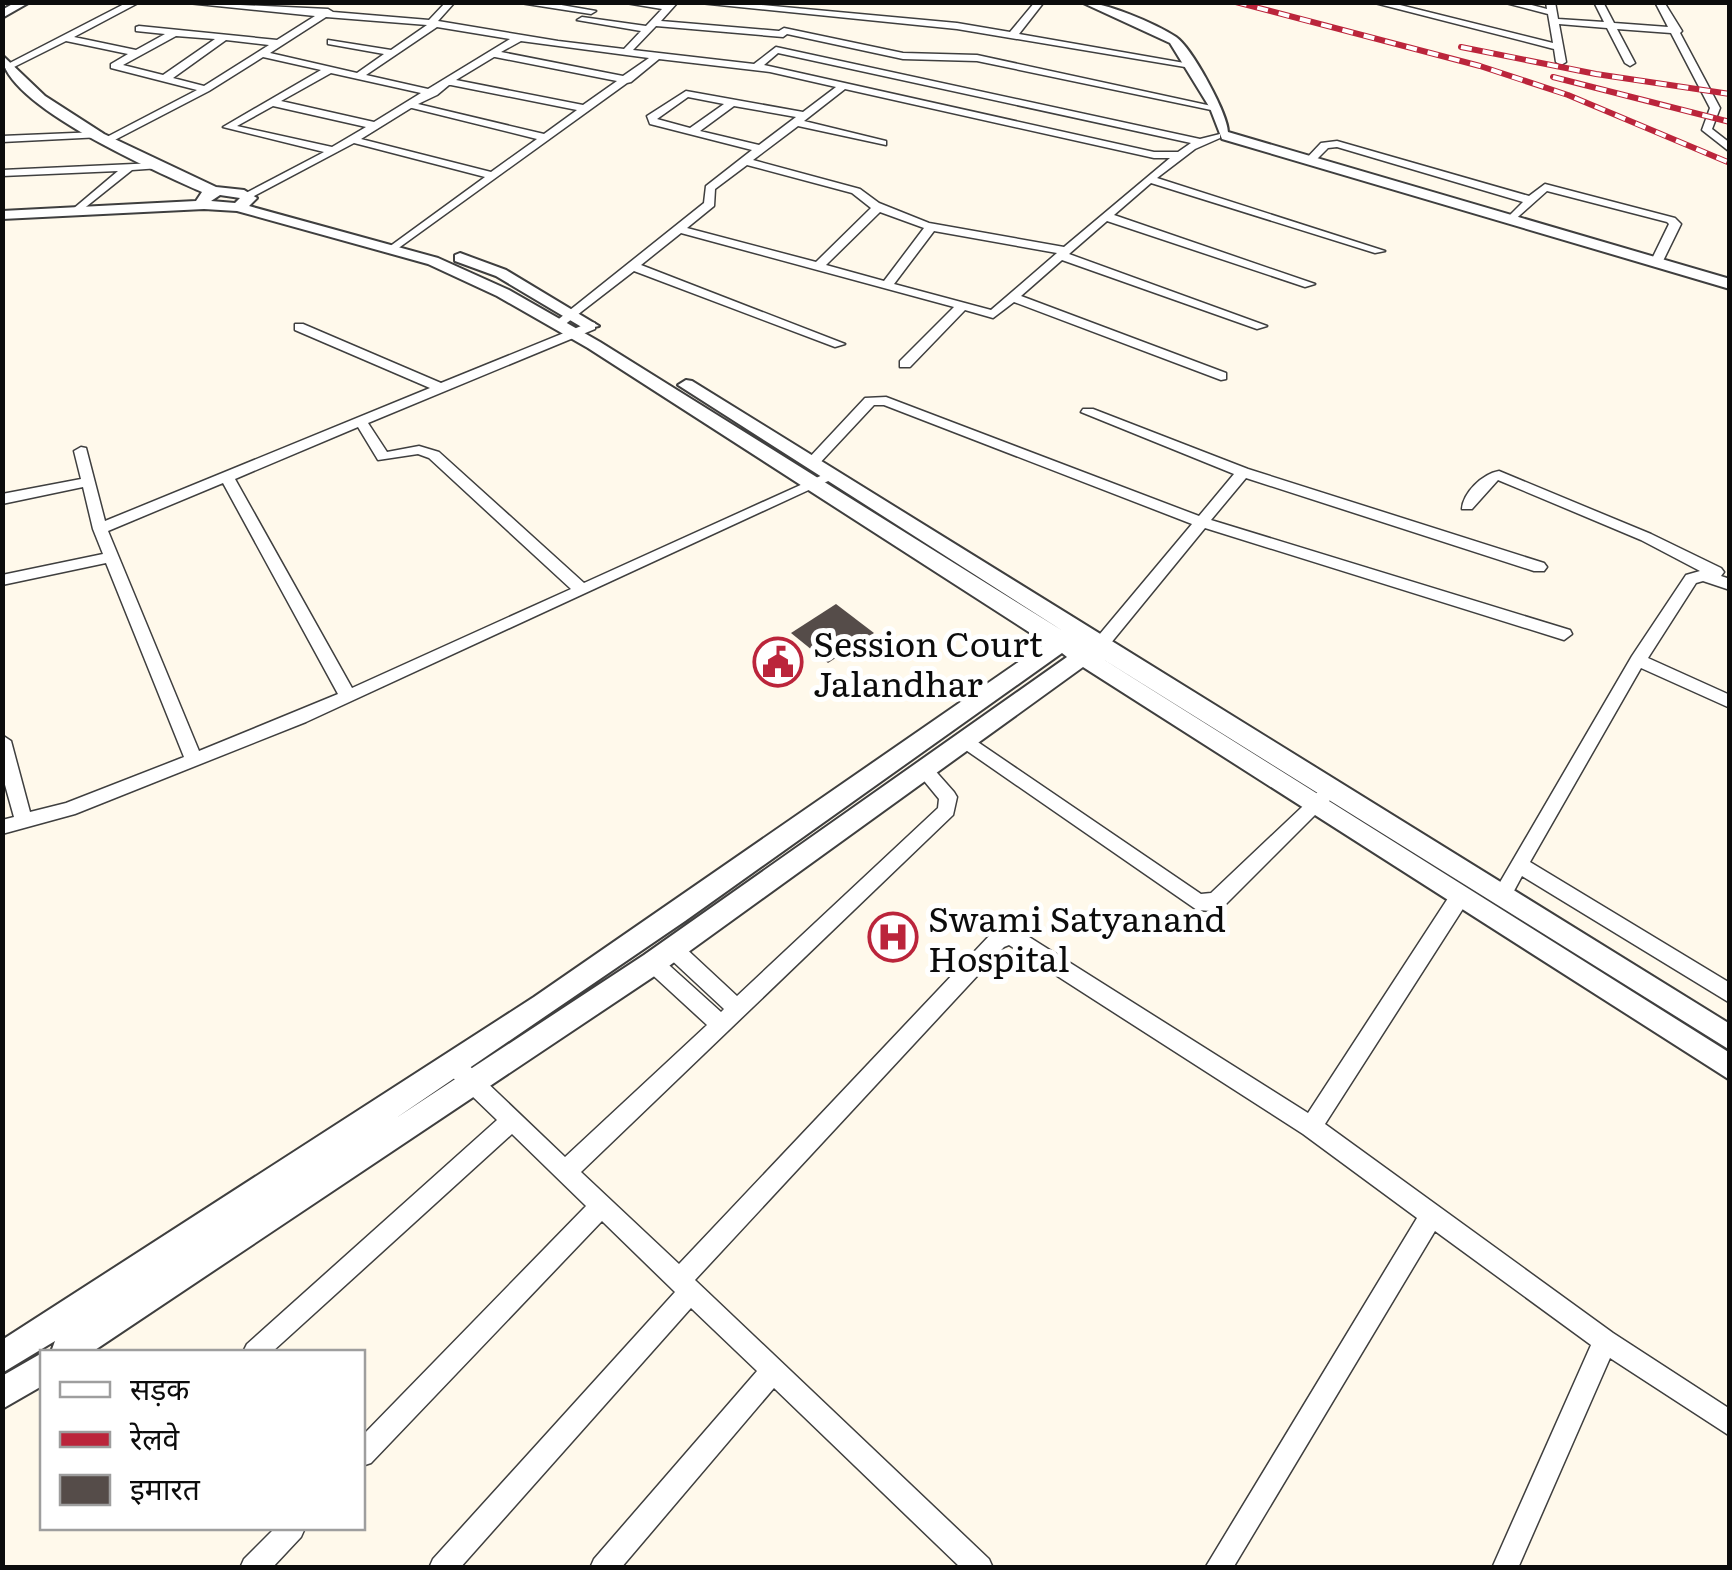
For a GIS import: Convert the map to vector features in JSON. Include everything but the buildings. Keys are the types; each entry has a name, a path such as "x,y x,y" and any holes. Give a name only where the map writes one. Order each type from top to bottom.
{"street":[{"path":"2,15 26,2"},
{"path":"136,2 66,38 5,63 34,92 102,138 156,166 215,192 399,245 575,325 819,475 1081,644 1314,806 1730,1068"},
{"path":"182,2 322,8 558,44 756,67 1154,156 1179,155"},
{"path":"396,19 408,2"},
{"path":"358,76 434,23 451,2"},
{"path":"518,2 595,7"},
{"path":"624,2 671,5"},
{"path":"694,2 780,5 1010,34 1191,66"},
{"path":"1005,49 1010,34 1040,2"},
{"path":"1086,2 1170,37 1216,108 1222,134"},
{"path":"1375,2 1559,46"},
{"path":"1506,2 1607,25 1677,31"},
{"path":"1598,2 1630,64"},
{"path":"1658,2 1715,108 1707,130 1730,149"},
{"path":"626,52 671,5"},
{"path":"756,67 776,50 783,32 780,5"},
{"path":"558,44 595,7"},
{"path":"2,140 102,138 206,89 280,43 322,8"},
{"path":"1552,12 1561,62"},
{"path":"582,20 783,32 903,56 992,61 1216,108"},
{"path":"139,29 280,43"},
{"path":"174,33 114,66 206,89"},
{"path":"2,215 245,200 433,93 520,37"},
{"path":"66,38 136,53"},
{"path":"164,80 223,38"},
{"path":"992,61 1005,49 1034,39"},
{"path":"331,42 393,53"},
{"path":"776,50 1200,142"},
{"path":"262,54 433,93"},
{"path":"495,54 628,80"},
{"path":"399,245 657,56"},
{"path":"329,70 228,127 334,151"},
{"path":"451,82 587,110"},
{"path":"100,529 442,388 575,325 634,267 712,202 710,188 844,85"},
{"path":"760,149 651,118 683,94 733,102 882,143"},
{"path":"270,102 376,126"},
{"path":"693,131 733,102"},
{"path":"412,105 547,138"},
{"path":"679,229 993,314 1016,298 1149,178 1200,142 1222,134 1730,284"},
{"path":"353,140 494,176"},
{"path":"1309,161 1325,145 1338,144 1530,200"},
{"path":"744,161 856,192 878,206 932,227 1065,253 1261,326"},
{"path":"2,173 156,166"},
{"path":"77,212 129,167"},
{"path":"1149,178 1379,251"},
{"path":"1511,220 1542,188 1551,187 1671,220 1676,224 1656,263"},
{"path":"1473,210 1490,188"},
{"path":"204,205 202,198 215,192"},
{"path":"818,267 878,206"},
{"path":"1107,217 1309,284"},
{"path":"886,286 932,227"},
{"path":"634,267 839,344"},
{"path":"1016,298 1221,376"},
{"path":"905,364 962,306"},
{"path":"299,328 442,388"},
{"path":"2,827 69,809 348,696 582,590 819,475 865,406 878,400 1204,522 1564,634"},
{"path":"1088,412 1243,472 1540,567"},
{"path":"361,422 383,457 419,450 434,455 582,590"},
{"path":"82,451 100,529 194,760"},
{"path":"69,1350 663,956 842,814 925,771 966,741 1081,644 1204,522 1243,472"},
{"path":"1467,506 1490,477 1499,475 1646,537 1730,582"},
{"path":"227,477 348,696"},
{"path":"2,499 87,482"},
{"path":"2,580 112,557"},
{"path":"1501,896 1638,660 1691,580 1703,574 1730,582"},
{"path":"1081,644 1332,790 1730,1038"},
{"path":"2,1358 842,814 1081,644"},
{"path":"1638,660 1730,702"},
{"path":"2,741 24,821"},
{"path":"966,741 1197,902 1212,904 1332,790"},
{"path":"566,1172 946,810 948,797 925,771"},
{"path":"1520,865 1730,994"},
{"path":"1311,1127 1459,898"},
{"path":"442,1568 685,1286 1002,938 1019,938 1311,1127 1605,1341 1730,1424"},
{"path":"663,956 737,1009"},
{"path":"663,956 721,1025"},
{"path":"452,1063 980,1568"},
{"path":"256,1350 512,1120"},
{"path":"365,1451 601,1206"},
{"path":"1218,1568 1431,1216"},
{"path":"1505,1568 1605,1341"},
{"path":"2,1394 40,1369"},
{"path":"603,1568 773,1371"},
{"path":"253,1568 290,1530"}],"railway":[{"path":"1236,2 1480,66 1568,95 1730,163"},
{"path":"1461,47 1596,74 1730,94"},
{"path":"1553,77 1730,122"}],"place":[{"name":"Session Court Jalandhar","path":"778,662"},
{"name":"Swami Satyanand Hospital","path":"893,937"}]}
